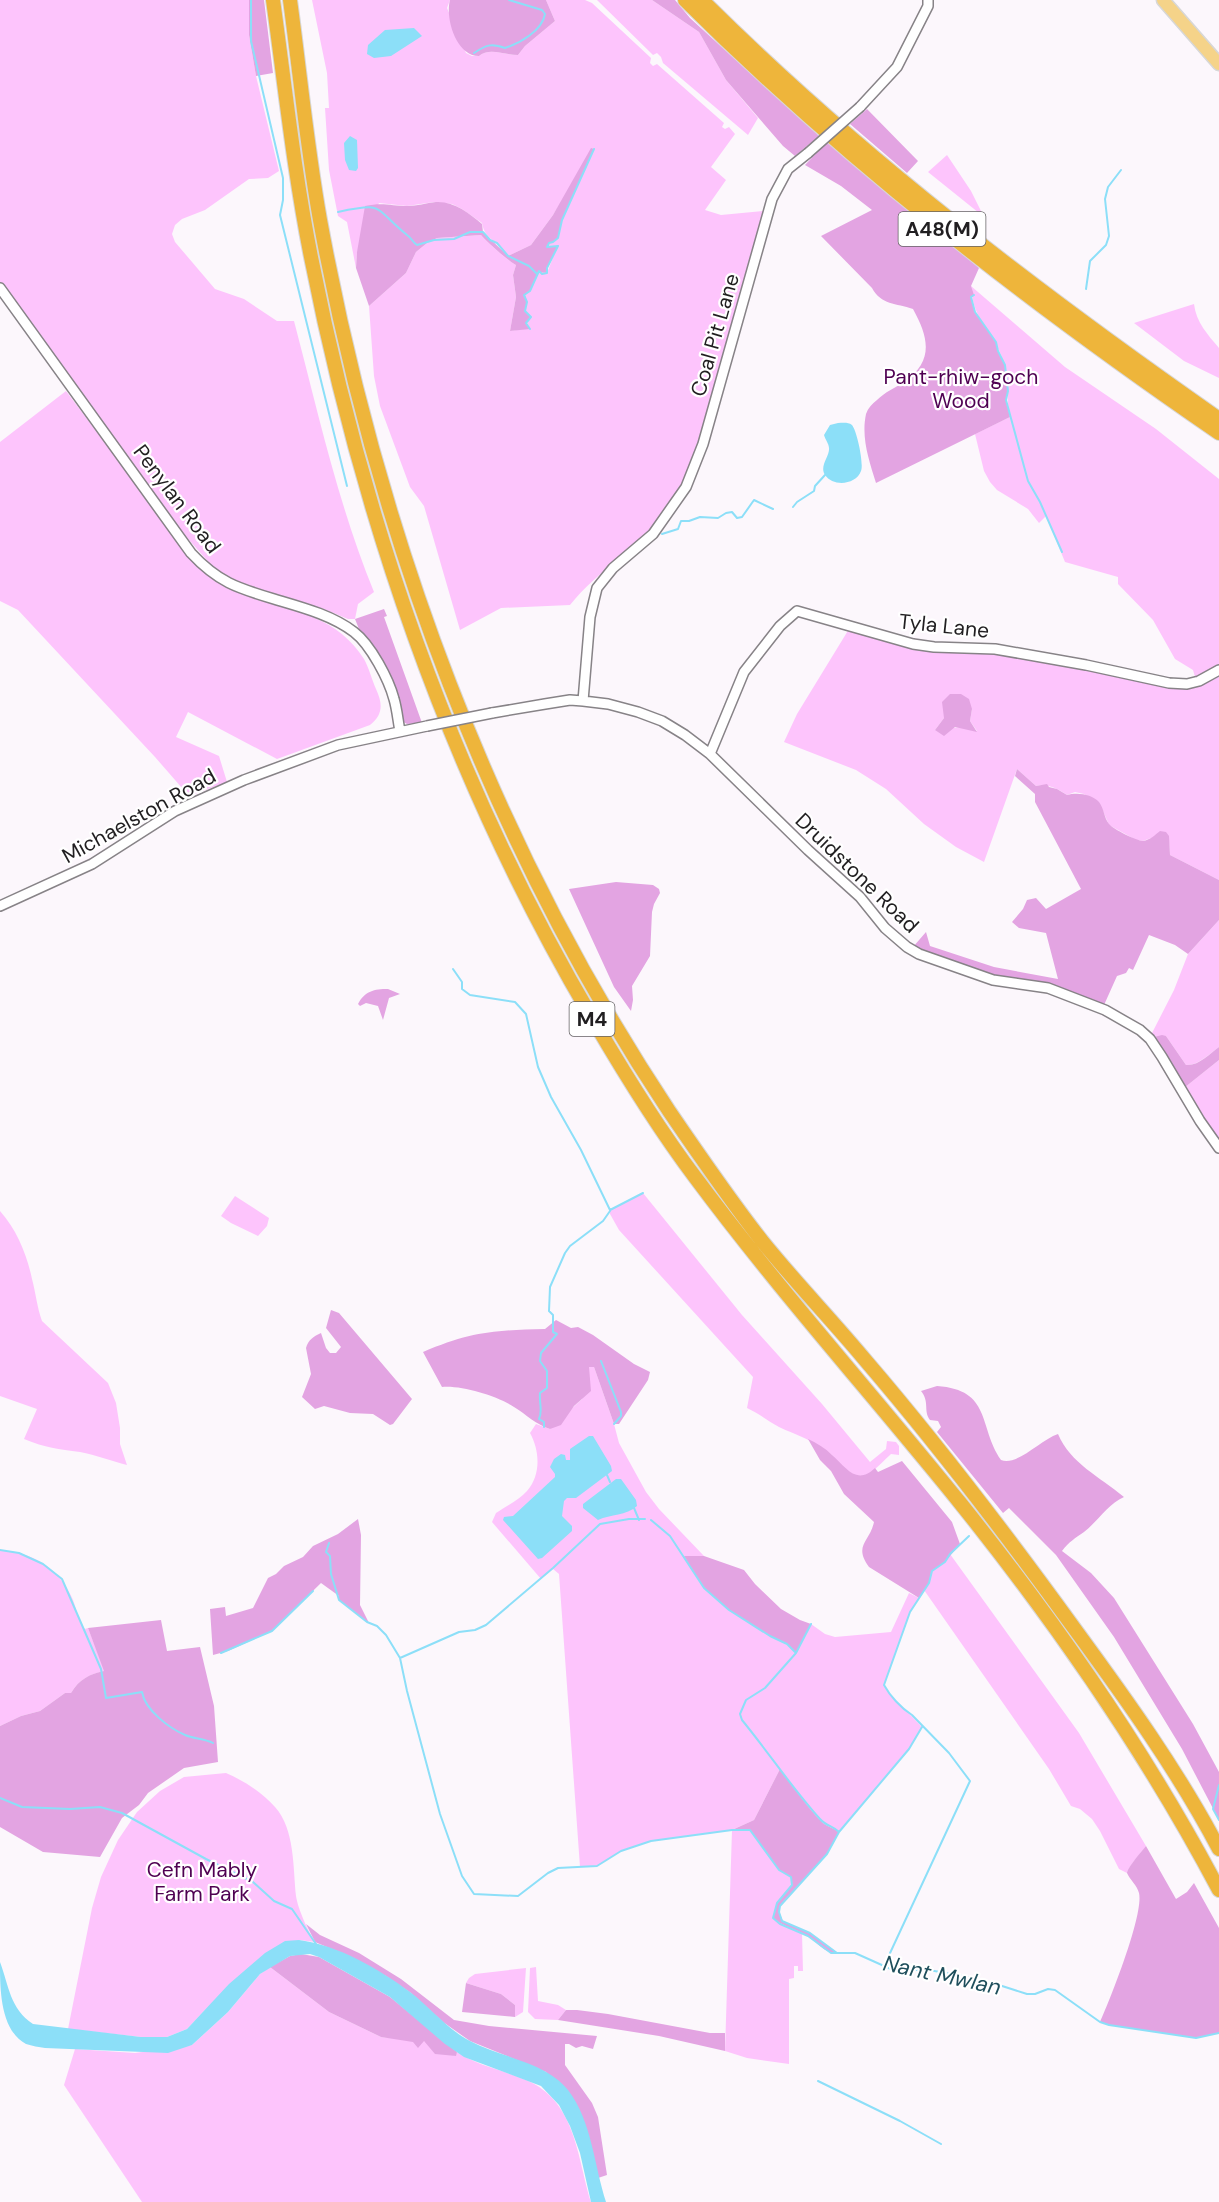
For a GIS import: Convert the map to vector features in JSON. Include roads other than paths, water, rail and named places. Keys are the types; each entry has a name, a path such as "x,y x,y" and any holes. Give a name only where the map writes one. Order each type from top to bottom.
{"highway":[{"name":"M4","path":"273,0 310,254 338,377 373,510 400,597 434,690 485,812 523,892 569,979 616,1060 687,1166 803,1314 961,1505 1042,1610 1119,1718 1182,1820 1219,1890"},
{"name":"M4","path":"290,0 320,219 350,363 383,488 418,598 450,687 508,824 532,874 577,962 615,1026 701,1159 762,1241 870,1365 1003,1530 1139,1717 1203,1819 1219,1849"},
{"name":"A48(M)","path":"686,0 809,117 951,236 1096,346 1219,433"},
{"name":"A48(M)","path":"702,0 820,111 927,202 1050,297 1219,419"}],"main road":[{"path":"1163,0 1219,64"}],"street":[{"name":"Coal Pit Lane","path":"583,701 591,617 597,588 613,568 653,534 686,487 703,444 772,199 788,169 860,108 897,67 916,32 928,6 928,0"},
{"name":"Penylan Road","path":"0,288 197,559 214,575 245,591 330,618 356,633 377,661 394,698 400,731"},
{"name":"Tyla Lane","path":"710,754 744,672 780,626 797,611 912,644 995,649 1169,683 1187,684 1199,681 1219,670"},
{"name":"Druidstone Road","path":"400,731 553,702 583,701 628,709 662,721 710,754 808,850 860,897 885,928 907,947 929,958 993,980 1048,988 1105,1010 1140,1029 1162,1057 1219,1148"},
{"name":"Michaelston Road","path":"0,906 92,864 175,811 244,780 338,745 400,731"}],"water":[{"path":"414,28 422,36 391,56 374,58 367,54 368,45 385,30"},
{"path":"350,136 357,140 358,168 356,171 349,170 345,160 344,143"},
{"path":"847,423 854,428 862,462 858,476 844,483 829,479 823,472 829,448 824,435 830,425"},
{"path":"589,1436 593,1436 612,1471 576,1498 567,1498 564,1501 562,1516 572,1526 572,1531 538,1559 503,1520 504,1517 513,1516 555,1477 550,1467 554,1459 561,1454 565,1455 566,1460 570,1460 570,1449"},
{"path":"616,1479 621,1479 636,1500 637,1506 628,1512 598,1520 583,1508 583,1504"},
{"path":"299,1940 328,1947 358,1959 410,1992 446,2024 470,2041 535,2066 558,2080 576,2102 582,2116 592,2144 606,2202 591,2202 580,2153 570,2126 559,2105 541,2086 464,2057 445,2044 390,1997 310,1954 290,1956 260,1974 228,2012 192,2045 168,2053 45,2048 28,2045 17,2038 6,2019 3,2008 0,1962 15,2004 25,2018 33,2024 141,2037 167,2037 187,2029 229,1984 265,1953 285,1941"}],"waterway":[{"path":"251,0 251,41 283,178 280,215 347,486"},
{"path":"474,53 489,46 505,48 511,46 530,36 540,26 545,14 542,10 509,0"},
{"path":"530,329 526,323 531,317 525,311 527,302 524,295 530,291 539,271 542,274 547,273 547,268 558,246 547,247 549,243 558,238 562,220 594,149"},
{"path":"1086,289 1090,261 1106,245 1109,236 1105,199 1108,187 1121,170"},
{"path":"338,212 364,207 377,209 417,245 434,240 454,239 470,232 483,232 508,256 529,266 537,274"},
{"path":"974,295 971,297 975,312 996,342 1005,365 1008,391 1006,400 1028,481 1062,552"},
{"path":"793,507 814,491 815,486 825,475"},
{"path":"662,534 678,529 681,521 700,517 718,518 732,512 737,518 742,517 754,500 773,509"},
{"path":"453,969 462,982 462,989 470,995 515,1002 526,1014 538,1067 551,1097 581,1150 610,1210 643,1193"},
{"path":"544,1427 544,1422 539,1419 540,1393 547,1388 547,1371 540,1361 541,1353 557,1334 553,1332 553,1315 549,1311 550,1287 570,1246 603,1221 610,1211"},
{"path":"601,1361 621,1412 621,1416 614,1424"},
{"path":"607,1475 610,1482"},
{"path":"634,1508 639,1520"},
{"path":"400,1658 459,1632 475,1630 486,1625 600,1524 645,1519"},
{"name":"Nant Mwlan","path":"651,1520 670,1536 704,1588 729,1610 787,1644 796,1653 765,1688 746,1700 740,1714 742,1720 810,1807 822,1821 839,1832 827,1854 780,1906 779,1912 782,1921 810,1933 837,1953"},
{"path":"884,1966 970,1781 949,1753 896,1702 884,1685 910,1612 929,1583 932,1571 945,1562 969,1536"},
{"path":"329,1543 326,1552 330,1556 331,1574 339,1600 367,1622 377,1626 386,1635 400,1658 440,1814 462,1876 474,1894 518,1896 558,1868 597,1866 621,1851 651,1841 732,1830 750,1830 779,1870 791,1877 792,1885 777,1903 773,1918 780,1924 808,1936 831,1953 855,1953 893,1970 929,1970 999,1985 1027,1994 1035,1994 1048,1989 1055,1990 1100,2022 1109,2025 1196,2038 1219,2033"},
{"path":"0,1550 19,1553 43,1564 62,1579 101,1669 106,1698 142,1692 153,1712 165,1723 185,1735 213,1743"},
{"path":"221,1653 272,1631 313,1591"},
{"path":"796,1653 811,1624"},
{"path":"839,1832 909,1749 922,1727"},
{"path":"1219,1785 1213,1809 1219,1820"},
{"path":"0,1798 22,1807 70,1809 100,1807 122,1813 253,1882 274,1901 292,1909 316,1944"},
{"path":"818,2081 941,2144"}],"park label":[{"name":"Pant-rhiw-goch Wood","path":"961,389"},
{"name":"Cefn Mably Farm Park","path":"202,1882"}]}
